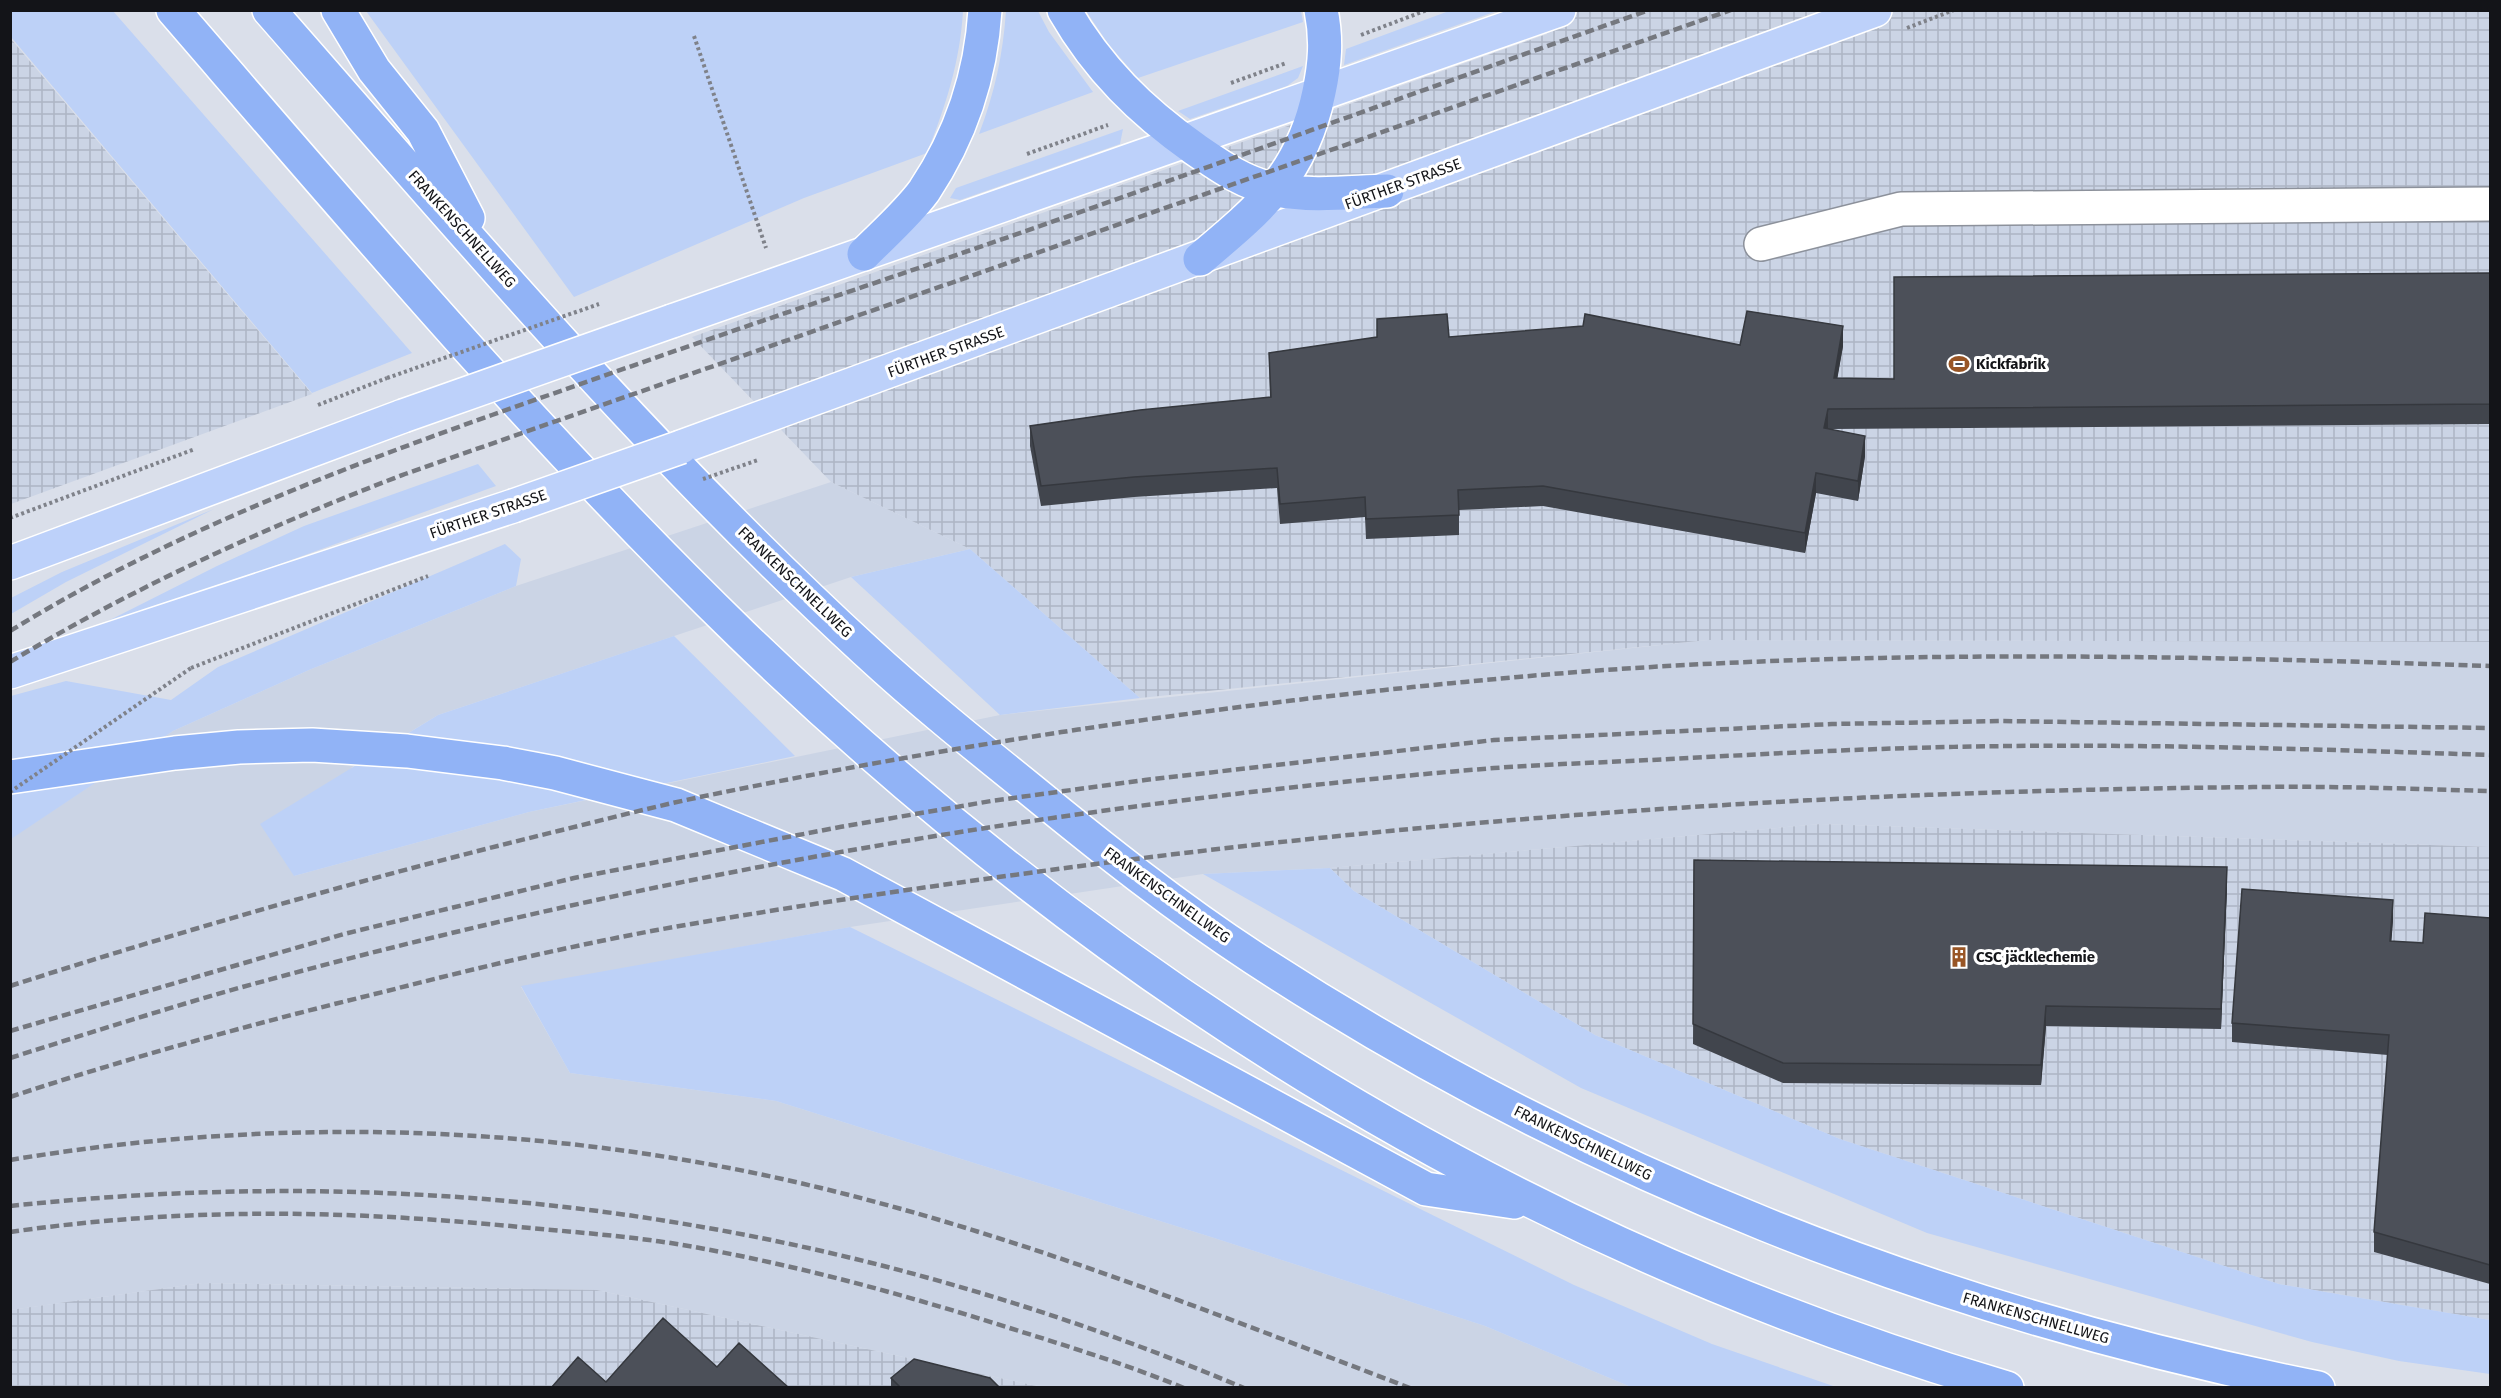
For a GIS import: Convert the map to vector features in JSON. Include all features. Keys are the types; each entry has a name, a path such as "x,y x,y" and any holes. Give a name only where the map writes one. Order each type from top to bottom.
{"highway":[{"path":"173,10 314,174 559,448 744,636 867,749 1080,924 1197,1008 1370,1114 1536,1205 1756,1301 1914,1359 2007,1388"},
{"name":"FRANKENSCHNELLWEG","path":"269,10 492,262 654,440 789,579 929,707 1122,863 1252,957 1471,1087 1593,1150 1732,1213 1851,1259 2041,1322 2230,1370 2318,1388"},
{"path":"338,10 374,70 423,131 492,262"},
{"path":"864,254 923,192 951,143 971,94 978,64 985,10"},
{"path":"1064,10 1092,54 1124,92 1184,142 1239,179 1275,190 1311,194 1387,190"},
{"path":"1200,259 1235,230 1275,190 1300,155 1312,123 1326,47 1321,10"},
{"path":"10,777 174,753 239,747 312,745 406,751 503,763 555,773 676,805 843,874 1426,1189 1536,1205"}],"main road":[{"path":"10,563 403,416 1559,10"},
{"name":"FÜRTHER STRASSE","path":"10,672 513,506 792,407 1875,10"}],"lane":[{"path":"1761,244 1901,208 2490,204"}],"path":[{"path":"694,36 767,250"},
{"path":"314,407 387,378 609,301"},
{"path":"10,518 195,449"},
{"path":"10,792 191,668 438,572"}],"shaded area":[{"path":"963,10 959,48 951,83 927,153 804,198 574,297 366,11"},
{"path":"10,11 113,11 412,353 312,393 11,37"},
{"path":"1006,11 1038,11 1049,32 1093,92 979,134 997,73"},
{"path":"1086,11 1301,11 1303,22 1138,78 1109,45"},
{"path":"1449,11 1497,11 1344,65 1346,49"},
{"path":"1545,11 2490,11 2490,642 1708,640 1140,698 970,549 831,482 692,337 1547,34"},
{"path":"11,39 312,394 11,504"},
{"path":"1303,66 1298,78 1287,86 1190,119 1178,111"},
{"path":"1123,129 1120,144 960,200 950,198 956,188"},
{"path":"478,464 496,486 258,572 104,623 217,566 304,526"},
{"path":"831,482 970,549 851,577 438,715 352,767 294,876 529,812 1000,715 1708,640 2490,642 2490,847 1821,824 1330,868 1203,874 850,927 521,987 570,1073 776,1101 1211,1237 1485,1326 1631,1387 1041,1387 597,1290 202,1283 11,1310 10,839 173,731 309,670 516,586"},
{"path":"214,509 66,582 11,614 11,598 62,572"},
{"path":"505,544 521,559 516,586 309,670 173,731 11,839 11,696 66,681 171,700 218,667"},
{"path":"970,549 1140,698 1000,715 851,577"},
{"path":"674,636 795,756 529,812 294,876 260,824 438,715"},
{"path":"1821,824 2490,847 2490,1320 2279,1284 1840,1139 1595,1035 1354,891 1330,868"},
{"path":"1330,868 1354,891 1595,1035 1840,1139 2279,1284 2490,1320 2490,1374 2399,1361 2312,1342 1927,1233 1581,1088 1203,874"},
{"path":"850,927 1574,1285 1712,1344 1836,1387 1631,1387 1485,1326 1211,1237 776,1101 570,1073 521,986"},
{"path":"202,1283 597,1290 1041,1387 11,1387 10,1310"}],"building":[{"path":"2490,273 2490,404 1828,409 1824,428 1865,436 1858,481 1816,473 1805,533 1543,486 1458,490 1459,515 1366,519 1365,497 1280,504 1277,468 1134,477 1041,486 1030,426 1140,410 1271,397 1269,353 1377,337 1377,319 1447,314 1449,337 1583,326 1585,314 1740,345 1747,311 1843,326 1834,378 1894,379 1894,277"},
{"name":"CSC jäcklechemie","path":"1694,860 2227,867 2221,1009 2046,1006 2041,1065 1783,1063 1693,1024"},
{"path":"2242,889 2393,900 2390,941 2423,943 2425,913 2490,918 2490,1265 2374,1232 2389,1035 2232,1023"},
{"path":"663,1318 717,1367 739,1343 789,1388 551,1388 578,1357 606,1382"},
{"path":"914,1359 990,1378 1000,1388 901,1388 891,1378"}],"railway":[{"path":"10,631 67,597 185,537 245,510 368,461 492,415 943,260 1649,10"},
{"path":"10,662 106,608 204,559 253,536 405,474 1731,10"},
{"path":"10,986 214,923 351,885 668,804 907,758 1211,711 1518,677 1760,662 2004,656 2247,659 2490,666"},
{"path":"10,1031 344,934 574,878 840,827 991,801 1145,780 1494,740 1832,724 2000,721 2490,728"},
{"path":"10,1058 228,991 383,950 540,913 697,879 855,849 1174,801 1494,768 1878,749 2152,746 2490,755"},
{"path":"10,1097 245,1027 454,974 589,943 830,902 1119,861 1262,844 1547,817 1833,799 2119,789 2263,787 2490,791"},
{"path":"10,1160 111,1146 213,1136 315,1132 417,1133 519,1139 621,1150 722,1167 821,1188 971,1230 1045,1253 1192,1305 1410,1388"},
{"path":"10,1206 170,1194 328,1191 484,1199 639,1217 792,1244 944,1282 1094,1330 1244,1388"},
{"path":"10,1232 139,1218 265,1214 455,1221 659,1241 785,1266 903,1296 1081,1351 1184,1388"}],"place":[{"name":"Kickfabrik","path":"1959,364"},
{"name":"CSC jäcklechemie","path":"1959,957"}]}
